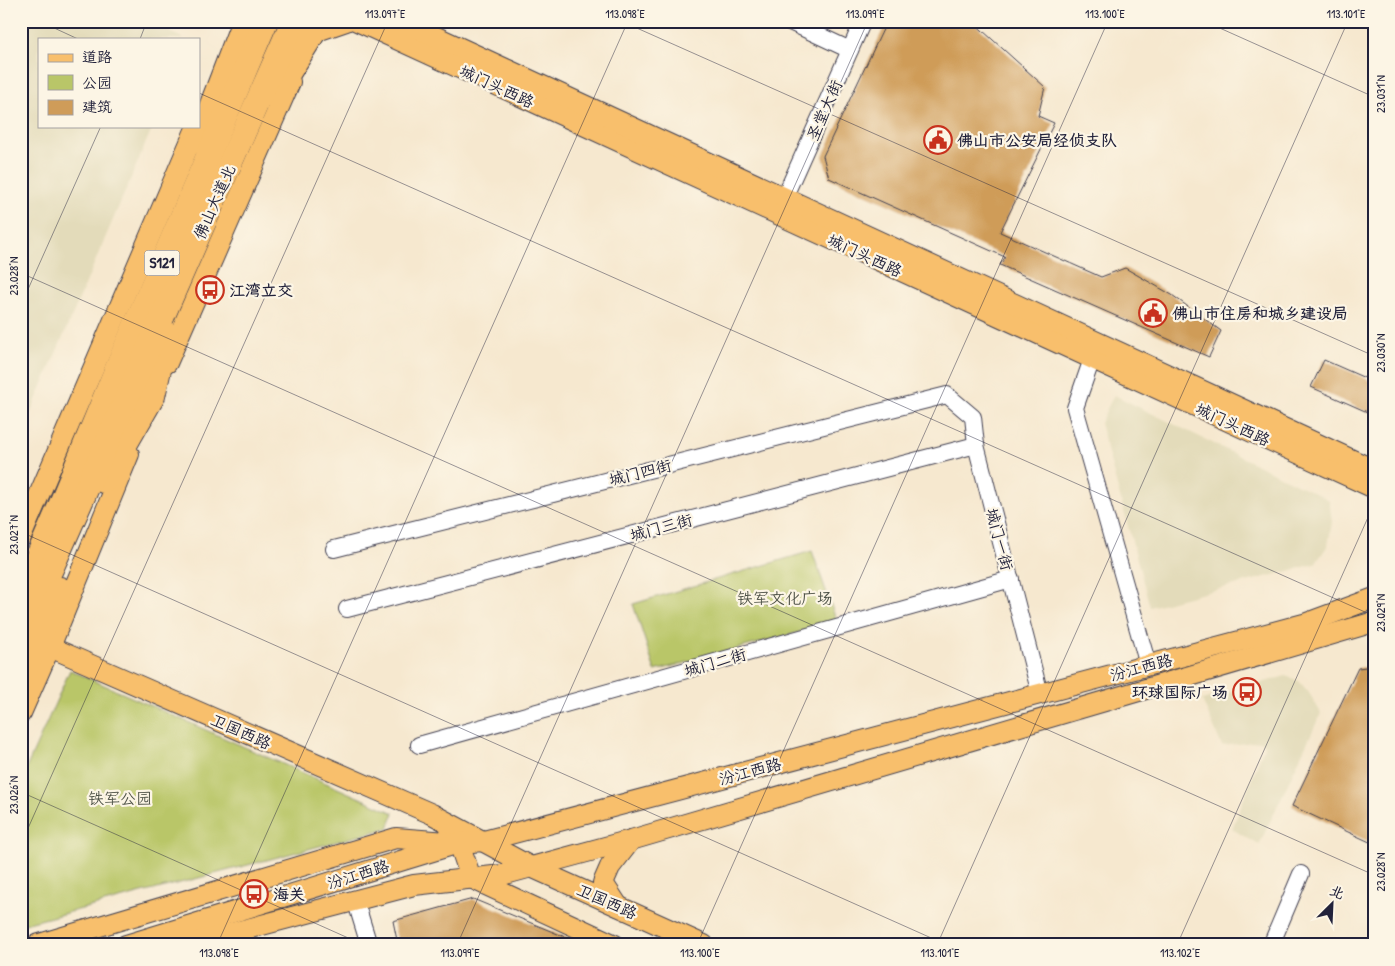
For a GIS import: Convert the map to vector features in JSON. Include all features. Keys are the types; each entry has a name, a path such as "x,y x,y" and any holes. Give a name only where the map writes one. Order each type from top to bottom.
{"highway":[{"path":"21,560 192,154 243,21"},
{"name":"佛山大道北","path":"66,513 122,356 266,21"},
{"name":"佛山大道北","path":"66,513 179,281 230,168 309,25"},
{"path":"21,679 46,638 103,484 153,396 179,281"},
{"name":"S121","path":"21,595 66,513"},
{"name":"S121","path":"21,638 66,513"}],"main road":[{"path":"200,120 243,21"},
{"path":"153,396 281,102 309,25 346,21"},
{"name":"城门头西路","path":"357,21 1374,488"},
{"name":"城门头西路","path":"402,21 1374,470"},
{"path":"21,536 197,128"},
{"name":"汾江西路","path":"126,945 459,843 484,841 1148,666 1304,624 1374,598"},
{"name":"汾江西路","path":"186,945 362,903 414,885 502,875 631,840 1374,622"},
{"path":"21,713 46,638"},
{"name":"卫国西路","path":"46,638 432,814 531,867 704,945"},
{"path":"432,814 459,843 471,878 615,945"},
{"path":"36,945 396,838 459,843"},
{"path":"618,906 603,883 610,868 631,840"},
{"path":"228,945 362,903 417,898 455,889 498,890"},
{"path":"224,890 256,905"},
{"path":"203,921 224,890"}],"street":[{"path":"788,21 850,50"},
{"name":"圣堂大街","path":"784,198 863,21"},
{"path":"1092,359 1075,408 1148,666"},
{"name":"城门一街","path":"947,395 973,417 976,445 1040,694"},
{"name":"城门四街","path":"334,549 947,395"},
{"name":"城门三街","path":"347,609 976,445"},
{"name":"城门二街","path":"419,745 1011,579"},
{"path":"1271,945 1301,874"},
{"path":"362,903 369,945"}],"shaded area":[{"path":"21,21 147,21 182,38 38,38 38,128 152,128 21,435"},
{"path":"1114,395 1329,500 1332,522 1328,545 1315,564 1150,607 1100,423"},
{"path":"1286,676 1299,681 1321,713 1259,845 1232,829 1265,745 1261,741 1222,746 1202,700"}],"green space":[{"name":"铁军文化广场","path":"812,551 837,622 655,671 633,604"},
{"name":"铁军公园","path":"70,670 394,813 388,828 21,925 21,780"}],"building":[{"name":"佛山市公安局经侦支队","path":"887,21 972,21 1045,87 1038,116 1054,123 1000,232 1101,277 1125,268 1172,295 1221,331 1209,357 1000,265 1005,257 829,178 823,156"},
{"path":"1324,360 1374,382 1374,415 1311,387"},
{"path":"1374,666 1374,844 1292,806 1358,668"},
{"path":"473,899 582,945 398,945 393,921"}],"place":[{"name":"佛山市公安局经侦支队","path":"938,140"},
{"name":"江湾立交","path":"210,290"},
{"name":"佛山市住房和城乡建设局","path":"1153,313"},
{"name":"环球国际广场","path":"1247,692"},
{"name":"海关","path":"254,894"}]}
